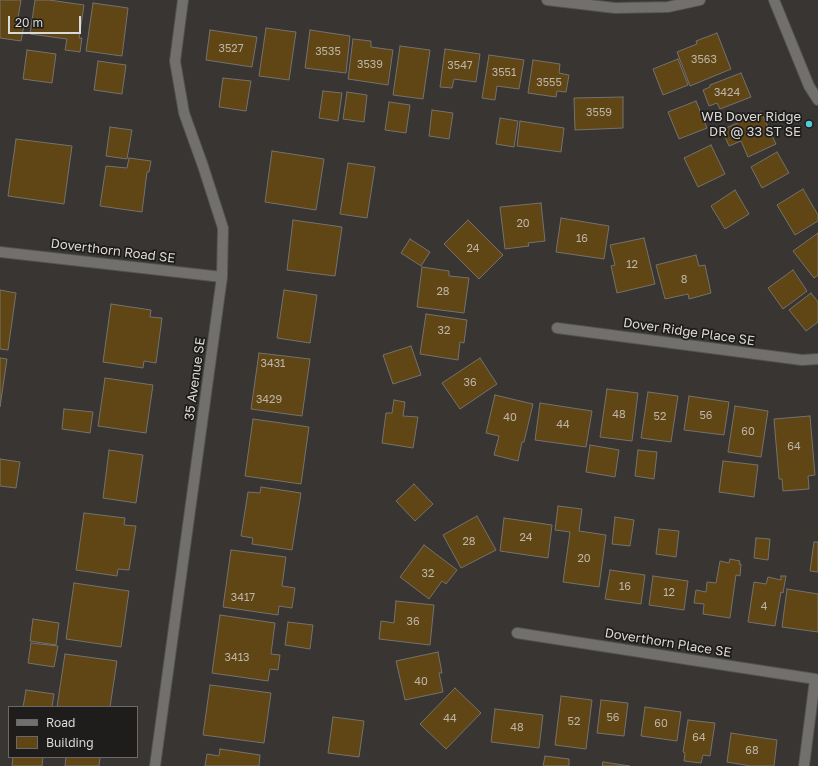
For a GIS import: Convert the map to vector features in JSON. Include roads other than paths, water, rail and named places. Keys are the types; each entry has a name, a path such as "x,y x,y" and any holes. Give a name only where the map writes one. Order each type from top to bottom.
{"street":[{"name":"35 Avenue SE","path":"156,766 222,277 223,228 184,113 175,61 183,0"},
{"path":"546,0 615,8 668,7 700,0"},
{"path":"774,0 809,86 818,100"},
{"name":"Doverthorn Road SE","path":"0,252 222,277"},
{"name":"Dover Ridge Place SE","path":"557,328 802,360 818,359"},
{"name":"Doverthorn Place SE","path":"517,633 816,680"},
{"path":"804,766 816,680"}],"place":[{"name":"WB Dover Ridge DR @ 33 ST SE","path":"809,124"}]}
